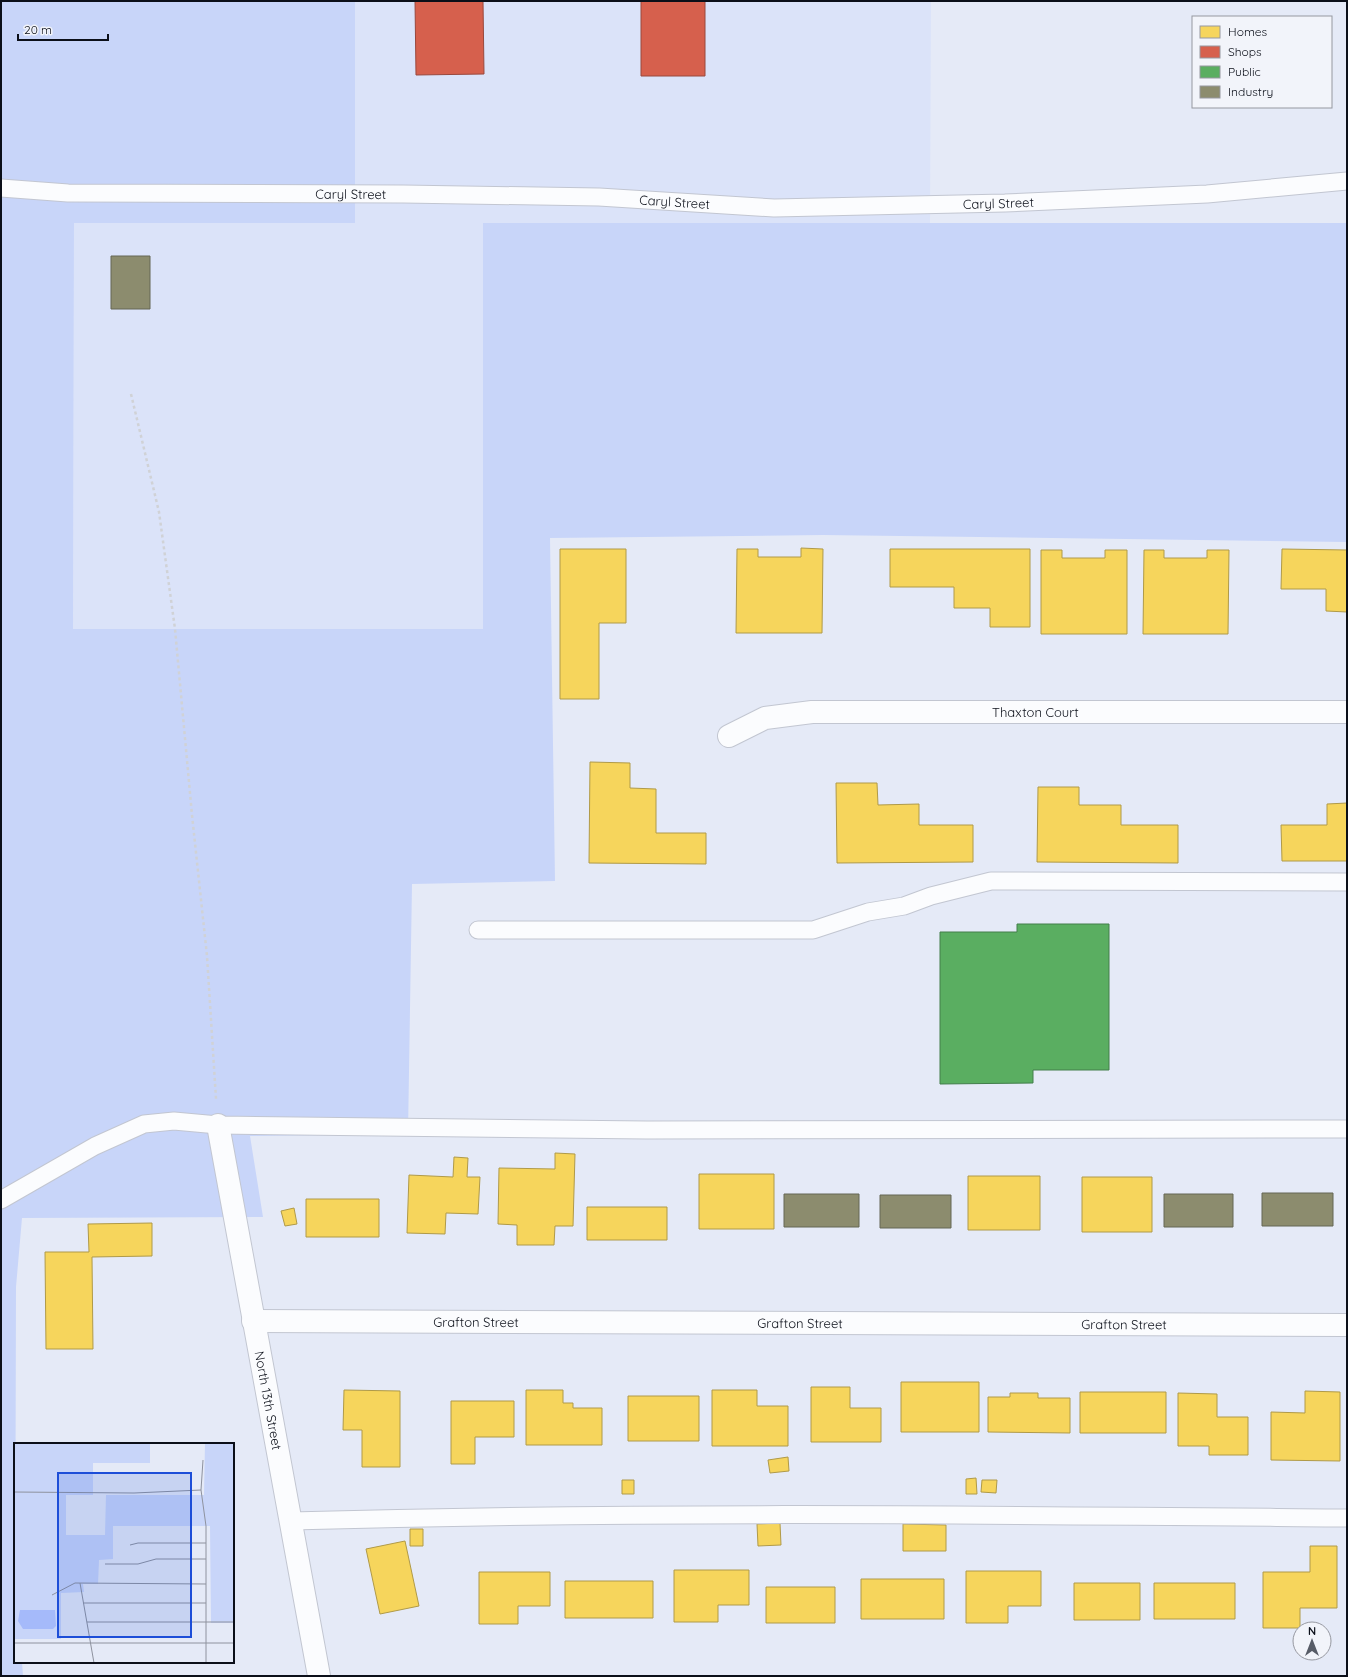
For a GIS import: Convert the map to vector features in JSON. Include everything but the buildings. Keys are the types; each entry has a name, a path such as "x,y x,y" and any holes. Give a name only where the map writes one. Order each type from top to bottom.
{"street":[{"name":"Thaxton Court","path":"729,736 765,718 812,712 1347,712"},
{"name":"North 13th Street","path":"218,1126 319,1676"},
{"name":"Grafton Street","path":"254,1321 1347,1325"}],"lane":[{"name":"Caryl Street","path":"1,188 68,193 395,194 591,197 774,208 1005,203 1207,194 1347,181"},
{"path":"478,930 813,930 868,912 904,906 931,896 991,881 1347,882"},
{"path":"1,1200 95,1146 144,1124 174,1121 218,1126 647,1130 1347,1129"},
{"path":"291,1521 434,1517 826,1514 1347,1518"}],"path":[{"path":"131,394 159,512 175,629 207,956 218,1126"}],"shaded area":[{"path":"1,1 355,1 355,223 74,223 73,629 483,629 483,223 1347,223 1347,542 823,535 550,538 555,881 412,884 408,1134 250,1136 263,1217 22,1218 16,1287 14,1663 22,1663 23,1676 1,1676"},
{"path":"355,1 931,1 930,223 483,223 483,629 73,629 74,223 355,222"}]}
